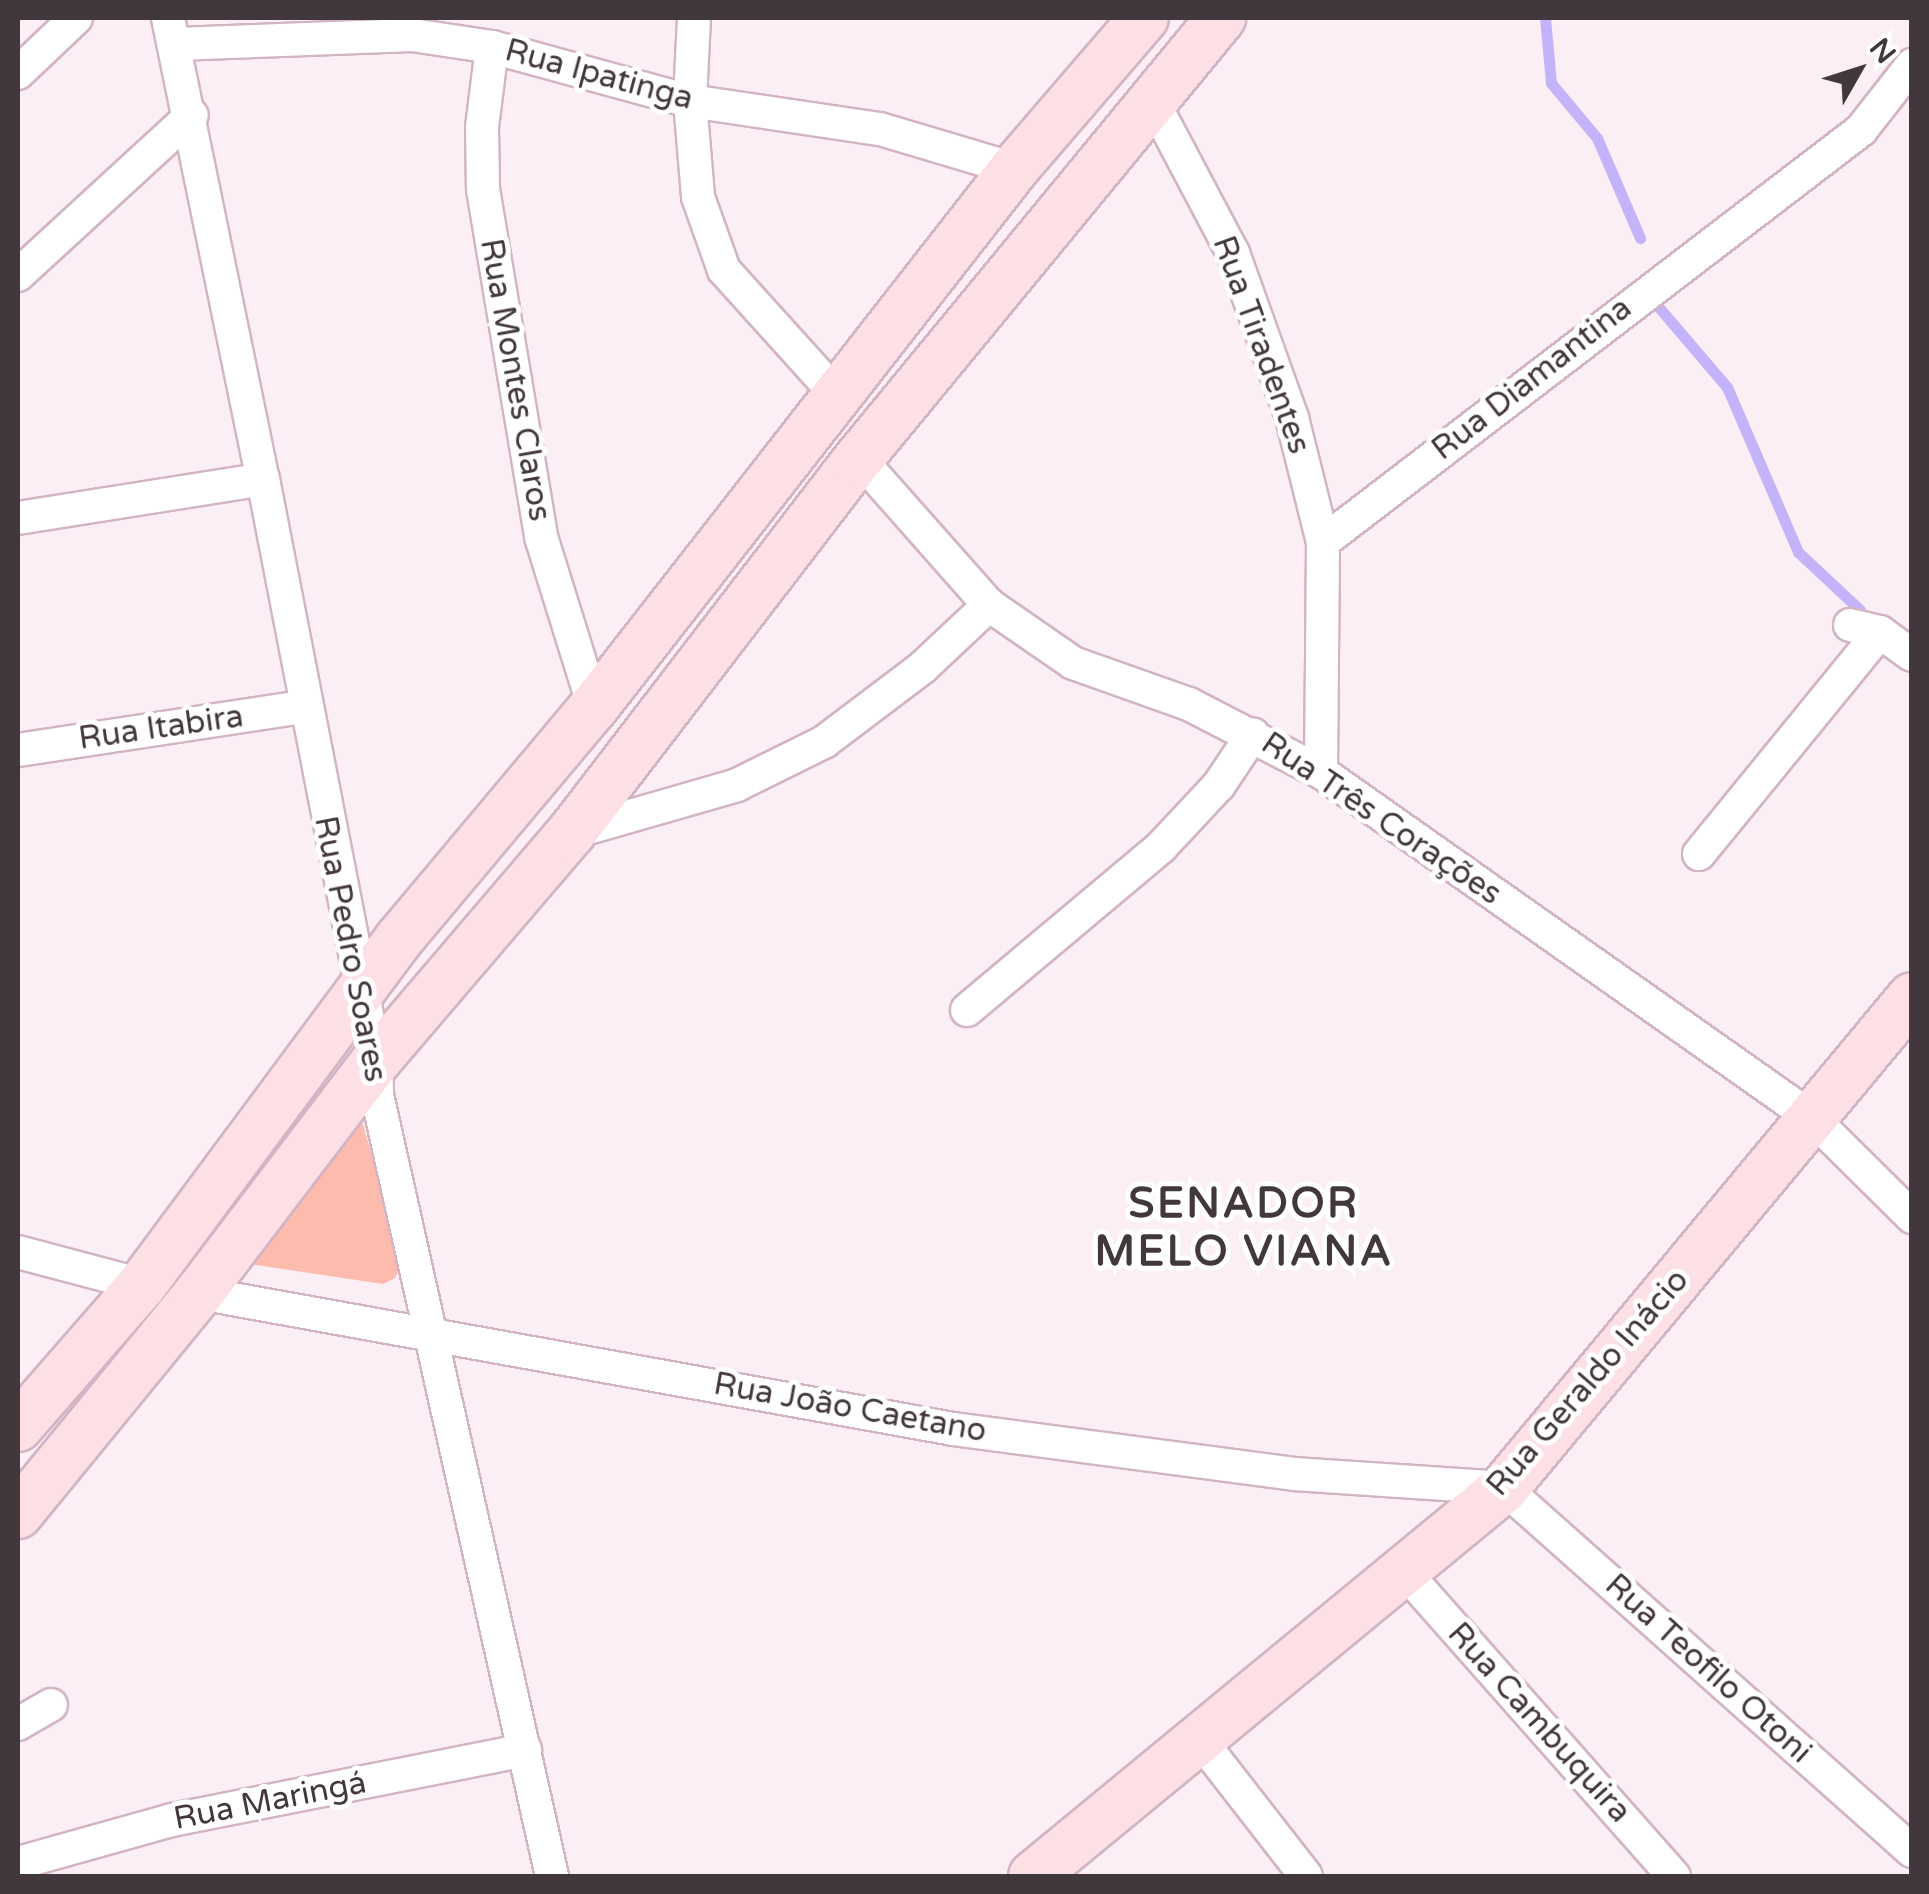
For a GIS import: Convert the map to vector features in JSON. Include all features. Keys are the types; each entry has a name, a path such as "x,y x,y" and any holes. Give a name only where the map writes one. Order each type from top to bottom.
{"main road":[{"path":"18,1514 199,1293 376,1061 571,833 859,458 1221,18"},
{"path":"18,1427 142,1284 363,994 399,939 594,707 1122,28"},
{"name":"Rua Geraldo Inácio","path":"1033,1876 1197,1736 1504,1488 1912,997"}],"street":[{"path":"18,73 76,18"},
{"path":"694,18 690,101 698,198 724,270 835,393"},
{"name":"Rua Ipatinga","path":"172,31 412,36 492,47 690,101 880,129 1014,170"},
{"name":"Rua Pedro Soares","path":"172,31 192,115 304,707 376,1061 377,1095 428,1337 552,1876"},
{"name":"Rua Montes Claros","path":"492,47 482,127 483,189 542,540 594,707"},
{"name":"Rua Diamantina","path":"1324,542 1861,130 1912,65"},
{"name":"Rua Tiradentes","path":"1153,102 1233,253 1292,418 1324,542"},
{"path":"18,275 192,115"},
{"name":"Rua Três Corações","path":"859,458 989,605 1073,663 1253,734 1321,772 1812,1118 1912,1216"},
{"path":"18,518 263,479"},
{"path":"1321,772 1324,542"},
{"path":"571,833 737,784 824,742 922,667 989,605"},
{"path":"1699,854 1865,629 1912,655"},
{"name":"Rua Itabira","path":"18,750 304,707"},
{"path":"966,1010 1161,848 1219,785 1253,734"},
{"path":"18,1252 142,1284"},
{"name":"Rua João Caetano","path":"199,1293 952,1429 1295,1474 1504,1488"},
{"name":"Rua Teofilo Otoni","path":"1504,1488 1912,1850"},
{"name":"Rua Cambuquira","path":"1403,1570 1674,1876"},
{"path":"18,1724 51,1704"},
{"path":"1197,1736 1306,1876"},
{"name":"Rua Maringá","path":"18,1863 154,1824 525,1750"}],"shaded area":[{"path":"360,1114 402,1263 395,1278 383,1284 243,1263"}],"waterway":[{"path":"1545,18 1551,83 1597,138 1640,238"},
{"path":"1656,304 1727,387 1798,552 1860,610"}],"district":[{"name":"SENADOR MELO VIANA","path":"1244,1228"}]}
